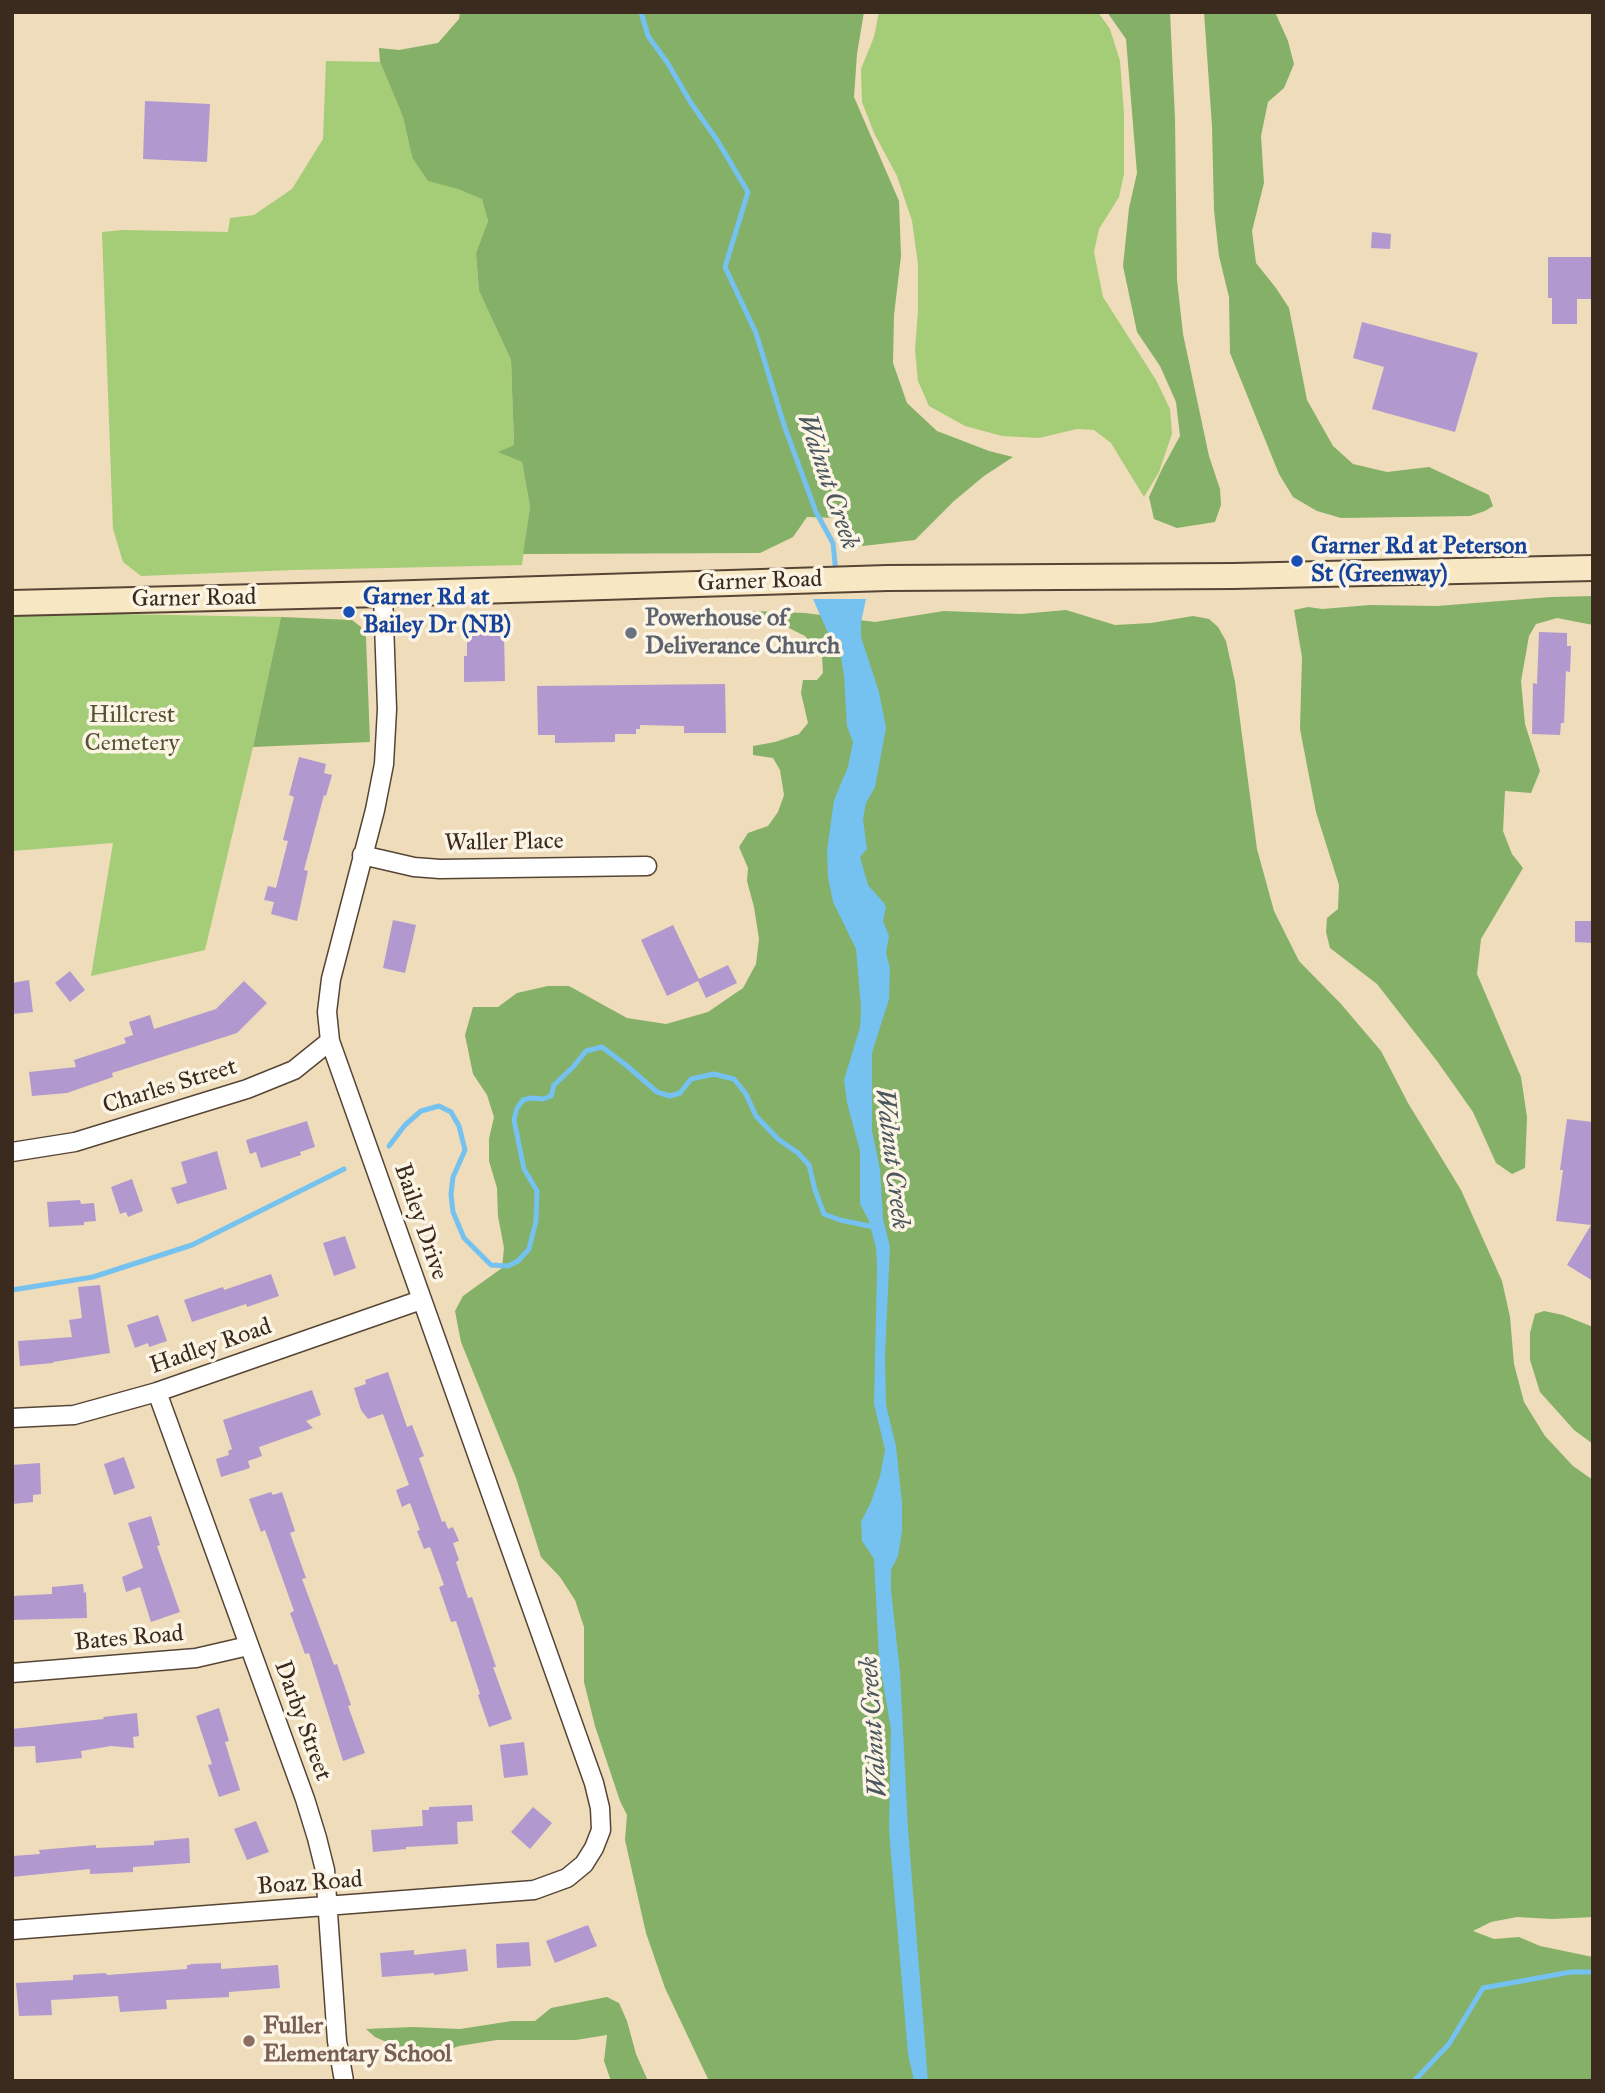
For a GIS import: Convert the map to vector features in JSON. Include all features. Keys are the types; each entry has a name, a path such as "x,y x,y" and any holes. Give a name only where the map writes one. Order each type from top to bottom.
{"main road":[{"name":"Garner Road","path":"12,603 887,578 1233,576 1593,568"}],"street":[{"name":"Bailey Drive","path":"383,594 387,709 384,764 331,979 327,1012 330,1041 594,1783 600,1808 601,1830 594,1848"},
{"name":"Waller Place","path":"362,855 414,867 440,869 647,866"},
{"name":"Charles Street","path":"12,1152 75,1142 247,1089 294,1070 330,1041"},
{"name":"Hadley Road","path":"12,1418 74,1415 157,1392 421,1300"},
{"name":"Darby Street","path":"157,1392 317,1838 325,1870 337,2041 344,2081"},
{"name":"Bates Road","path":"12,1673 196,1658 248,1646"},
{"name":"Boaz Road","path":"12,1930 534,1890 567,1878 584,1864 594,1848"}],"green space":[{"path":"460,12 864,12 854,97 899,201 901,256 894,315 893,363 907,403 937,431 1013,457 984,476 954,501 915,540 863,546 837,518 807,517 793,537 760,553 523,554 530,507 522,462 498,452 514,445 511,360 479,291 476,253 488,221 482,199 428,181 412,157 403,117 380,62 379,48 399,50 438,43 459,19"},
{"path":"879,12 1098,12 1110,29 1120,61 1124,114 1124,174 1119,197 1099,229 1094,252 1103,297 1156,380 1170,409 1172,434 1159,472 1144,497 1111,443 1094,430 1077,429 1039,438 1002,436 965,426 929,406 918,381 915,350 918,264 912,221 897,176 874,133 862,102 861,69 874,37"},
{"path":"1107,12 1170,12 1175,119 1177,280 1183,334 1209,456 1220,489 1221,505 1215,522 1177,528 1154,519 1149,497 1180,436 1176,402 1160,366 1137,332 1123,266 1129,208 1137,173 1126,39"},
{"path":"1204,12 1275,12 1288,41 1294,64 1284,88 1268,102 1261,136 1264,183 1252,231 1256,263 1289,308 1307,400 1333,446 1353,464 1387,472 1429,467 1489,495 1493,506 1485,511 1470,516 1341,518 1317,511 1293,497 1279,474 1230,353 1229,297 1219,256 1214,210 1212,126"},
{"path":"326,61 380,62 403,117 412,157 458,189 482,198 488,221 476,253 479,291 511,360 514,445 499,452 522,462 530,507 522,565 141,576 123,562 113,529 102,232 228,232 230,218 254,215 292,189 323,139"},
{"path":"1593,596 1593,625 1557,618 1536,624 1529,636 1521,681 1525,724 1540,771 1531,793 1505,791 1503,831 1512,854 1523,868 1481,939 1477,974 1521,1077 1527,1117 1525,1168 1512,1174 1496,1163 1473,1112 1377,984 1330,948 1326,932 1327,918 1338,909 1339,885 1316,812 1300,729 1302,657 1294,610 1370,605 1437,606"},
{"path":"1066,610 1115,625 1151,623 1193,616 1209,619 1218,627 1226,641 1235,682 1257,849 1274,911 1299,961 1381,1051 1408,1103 1461,1190 1502,1281 1510,1317 1514,1364 1524,1402 1545,1436 1573,1466 1593,1480 1593,1917 1517,1917 1491,1922 1473,1931 1494,1939 1519,1937 1540,1946 1593,1957 1593,2081 709,2081 665,1988 646,1933 625,1840 627,1815 595,1726 584,1682 584,1627 575,1600 560,1577 541,1557 516,1478 461,1342 455,1311 463,1296 502,1268 504,1248 498,1216 497,1188 489,1161 489,1139 494,1117 487,1095 473,1074 465,1035 473,1007 498,1007 517,993 548,986 569,986 627,1018 666,1024 708,1012 743,988 756,964 759,939 747,881 748,868 739,847 748,833 768,826 778,812 784,795 780,770 773,758 753,755 753,746 799,734 808,723 801,693 803,680 817,680 823,673 822,656 805,636 785,626 763,623 747,614 754,611 805,613 875,622 944,611 1021,614"},
{"name":"Hillcrest Cemetery","path":"12,614 281,617 205,950 91,976 113,843 12,851"},
{"path":"281,617 352,620 361,627 366,637 370,742 253,747"},
{"path":"1544,1311 1593,1327 1593,1444 1574,1430 1540,1392 1530,1360 1530,1333 1535,1314"},
{"path":"607,1997 619,2003 648,2081 611,2081 604,2061 607,2035 576,2040 497,2040 459,2046 434,2055 407,2051 375,2037 366,2029 460,2029 512,2021 535,2021 551,2008"}],"water":[{"path":"813,599 866,599 861,637 879,692 886,728 875,787 866,803 863,819 867,849 860,857 868,885 886,908 883,921 889,936 886,953 890,968 889,999 872,1053 872,1131 880,1169 883,1219 890,1247 885,1355 886,1405 896,1446 902,1503 902,1531 898,1556 891,1570 891,1590 900,1672 908,1829 928,2081 914,2081 908,2054 889,1831 891,1730 879,1658 874,1559 862,1541 861,1522 880,1476 885,1450 874,1404 876,1248 869,1221 860,1204 860,1151 847,1103 844,1080 860,1027 856,949 833,902 827,851 834,800 848,767 853,742 847,726 840,651 828,633"}],"building":[{"path":"145,101 210,104 207,162 143,159"},
{"path":"1372,232 1391,234 1390,249 1371,248"},
{"path":"1548,257 1593,257 1593,299 1577,299 1577,324 1552,324 1552,298 1548,298"},
{"path":"1362,322 1478,353 1455,432 1372,409 1384,367 1353,358"},
{"path":"1539,632 1567,633 1567,646 1571,646 1570,672 1566,671 1564,723 1561,723 1560,735 1532,734 1533,683 1537,684"},
{"path":"504,633 505,681 464,682 467,634"},
{"path":"725,684 726,733 684,733 684,726 640,725 636,734 615,734 615,742 555,743 555,735 538,735 537,686"},
{"path":"299,757 326,764 324,773 332,775 304,870 308,871 297,921 271,914 274,902 264,900 268,886 276,888 288,841 283,840 294,797 289,795"},
{"path":"393,920 416,925 405,973 383,968"},
{"path":"1575,921 1593,921 1593,943 1575,942"},
{"path":"673,925 699,979 728,965 737,983 706,998 698,981 667,996 641,940"},
{"path":"70,971 85,990 70,1002 55,983"},
{"path":"29,980 33,1012 12,1014 12,983"},
{"path":"244,981 267,1003 237,1033 112,1073 113,1077 67,1093 32,1096 29,1072 76,1067 74,1060 126,1043 124,1038 133,1035 129,1022 150,1015 154,1029 216,1009"},
{"path":"1567,1119 1593,1122 1593,1281 1567,1265 1591,1225 1556,1221"},
{"path":"307,1121 315,1147 300,1152 301,1155 261,1168 256,1152 250,1154 246,1140"},
{"path":"217,1151 227,1189 177,1204 171,1188 187,1183 181,1162"},
{"path":"132,1179 143,1211 128,1217 126,1212 120,1214 111,1187"},
{"path":"80,1200 81,1204 94,1203 96,1221 84,1222 84,1225 49,1227 47,1202"},
{"path":"345,1236 356,1268 334,1276 323,1243"},
{"path":"271,1274 279,1296 192,1322 184,1300"},
{"path":"100,1285 110,1353 20,1366 18,1341 72,1337 69,1320 82,1318 78,1287"},
{"path":"158,1315 167,1341 149,1347 148,1343 135,1348 127,1325"},
{"path":"388,1372 407,1427 412,1425 424,1456 419,1458 442,1522 445,1521 448,1529 453,1527 459,1541 453,1543 459,1560 456,1562 468,1598 472,1597 512,1719 489,1727 456,1621 451,1622 439,1587 444,1585 430,1547 424,1549 410,1503 402,1507 396,1490 409,1485 383,1414 368,1419 361,1410 354,1388 366,1384 365,1380"},
{"path":"312,1390 321,1415 306,1421 313,1428 259,1447 262,1456 248,1461 250,1468 221,1477 216,1459 229,1455 228,1451 232,1449 223,1420"},
{"path":"124,1457 135,1488 114,1495 104,1464"},
{"path":"40,1463 41,1494 33,1495 33,1502 12,1504 12,1465"},
{"path":"271,1492 273,1495 282,1492 295,1531 290,1533 306,1578 302,1579 334,1665 337,1664 351,1705 348,1706 365,1753 343,1761 309,1653 305,1654 290,1613 294,1611 265,1530 261,1532 249,1499"},
{"path":"151,1516 160,1545 157,1546 180,1612 151,1622 140,1587 126,1592 122,1577 143,1568 128,1523"},
{"path":"83,1584 87,1618 12,1620 12,1596 52,1594 52,1587"},
{"path":"219,1708 229,1741 225,1742 240,1790 219,1797 208,1765 212,1764 196,1716"},
{"path":"137,1713 139,1736 133,1737 134,1748 111,1746 81,1751 82,1758 36,1763 35,1746 12,1747 12,1729"},
{"path":"524,1742 528,1775 504,1778 500,1745"},
{"path":"472,1805 473,1821 457,1822 458,1844 373,1852 371,1830 423,1826 422,1810 429,1810 429,1807"},
{"path":"533,1807 552,1823 530,1849 511,1832"},
{"path":"256,1821 269,1852 247,1860 234,1829"},
{"path":"189,1838 190,1863 133,1867 133,1872 90,1874 90,1869 12,1877 12,1856 40,1854 39,1850 96,1845 96,1848 154,1845 154,1841"},
{"path":"588,1925 597,1946 555,1963 546,1941"},
{"path":"529,1942 531,1966 497,1968 496,1944"},
{"path":"466,1949 468,1971 382,1977 380,1953 414,1950 414,1955"},
{"path":"221,1963 221,1969 278,1965 280,1988 229,1992 229,1997 166,2000 167,2009 120,2012 118,1996 51,2000 52,2015 19,2016 16,1983 73,1980 73,1975 187,1969 190,1964"}],"waterway":[{"name":"Walnut Creek","path":"641,12 648,36 748,192 725,267 756,333 784,425 816,512 833,543 836,574"},
{"path":"389,1146 405,1125 421,1111 439,1106 451,1112 459,1126 465,1150 453,1177 453,1212 464,1238 491,1265 508,1266 518,1261 529,1249 536,1221 537,1191 524,1169 514,1120 517,1108 523,1100 551,1096 554,1085 586,1051 602,1047 657,1092 670,1096 680,1093 691,1079 714,1074 734,1079 746,1094 756,1116 809,1165 824,1214 874,1227"},
{"path":"12,1290 93,1277 192,1245 344,1169"},
{"path":"1414,2081 1449,2044 1483,1988 1571,1972 1593,1972"}],"place":[{"name":"Garner Rd at Peterson St (Greenway)","path":"1297,561"},
{"name":"Garner Rd at Bailey Dr (NB)","path":"349,612"},
{"name":"Powerhouse of Deliverance Church","path":"631,633"},
{"name":"Fuller Elementary School","path":"249,2041"}]}
